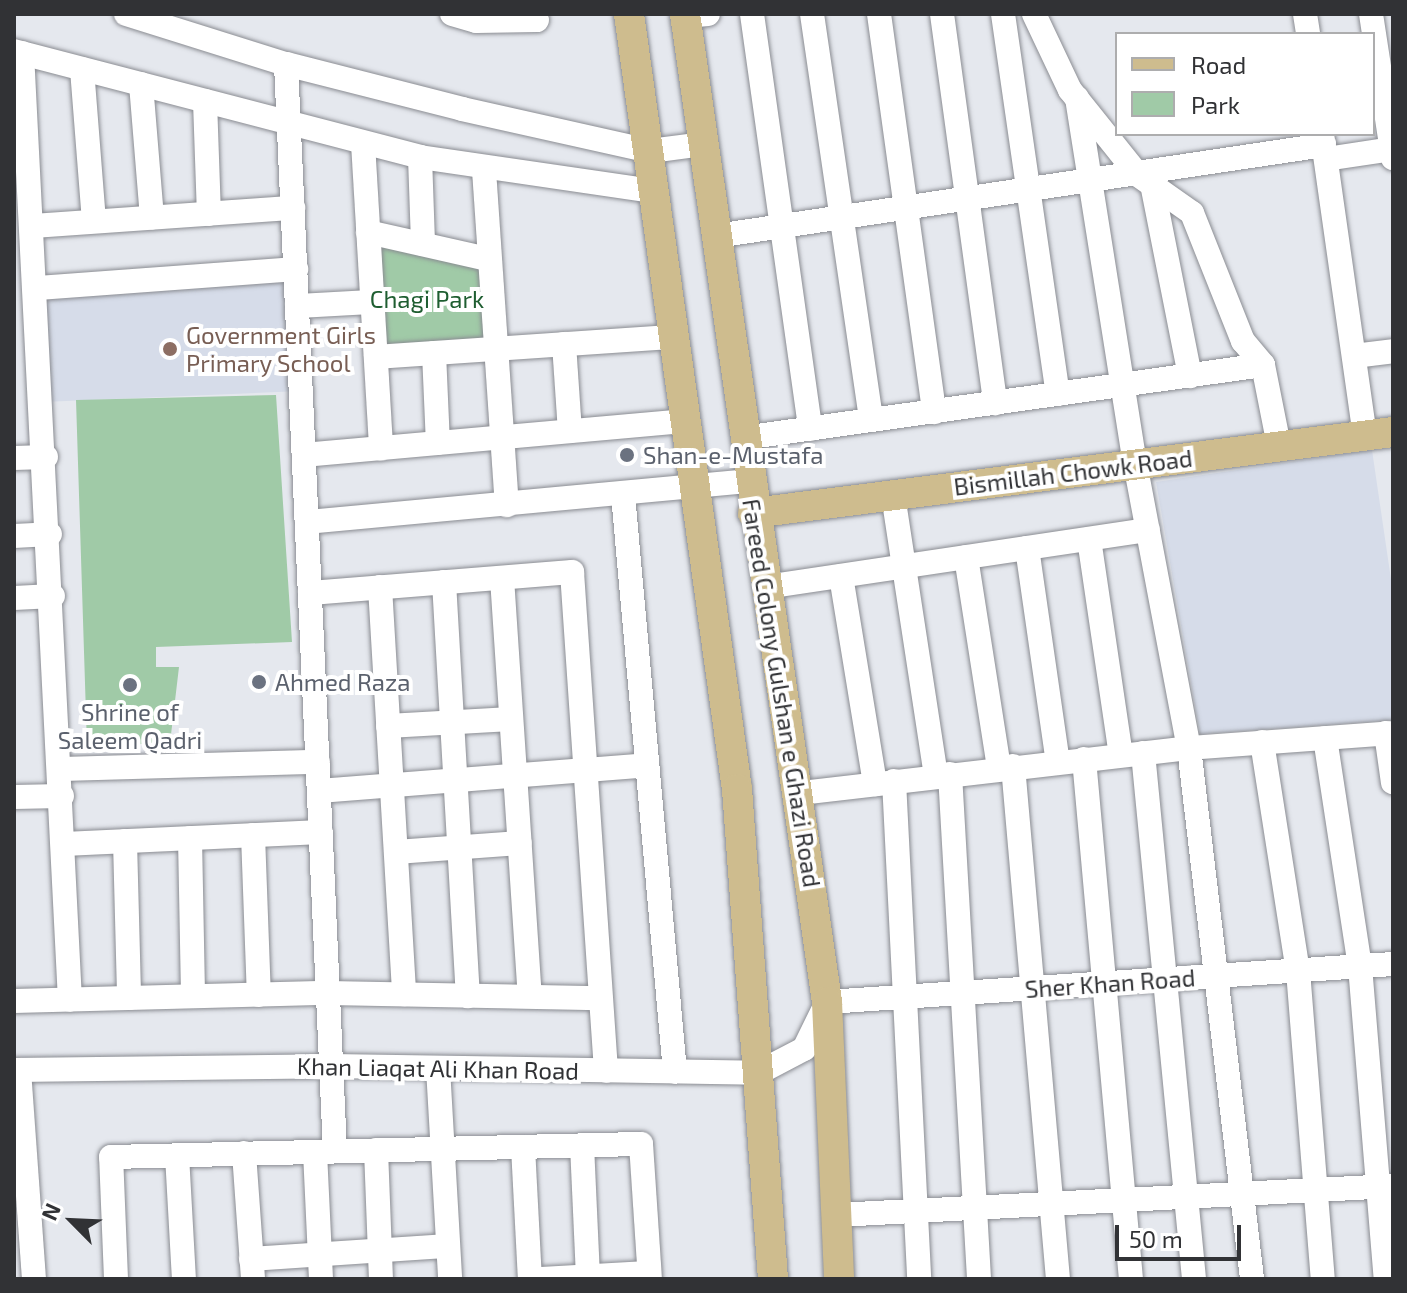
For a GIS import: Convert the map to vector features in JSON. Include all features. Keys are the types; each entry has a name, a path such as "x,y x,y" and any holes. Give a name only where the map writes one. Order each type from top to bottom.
{"main road":[{"path":"629,14 737,789 773,1279"},
{"name":"Fareed Colony Gulshan e Ghazi Road","path":"693,15 703,144 753,513 801,793 827,1002 839,1279"},
{"name":"Bismillah Chowk Road","path":"753,513 1379,434"}],"street":[{"path":"126,14 286,64 650,151 703,144"},
{"path":"452,14 537,20"},
{"path":"752,14 810,429"},
{"path":"812,14 871,420"},
{"path":"879,14 934,412"},
{"path":"942,14 995,403"},
{"path":"1003,14 1058,394"},
{"path":"1034,14 1077,98 1145,180 1192,213 1243,341 1263,365 1279,446"},
{"path":"716,236 1090,182 1145,180 1324,146 1393,152 1375,39"},
{"path":"70,1000 38,288 25,255 33,226 18,52 420,157 484,170 654,191"},
{"path":"286,64 331,1066 321,1279"},
{"path":"82,69 94,221"},
{"path":"141,84 152,218"},
{"path":"1077,98 1135,463 1189,748 1252,1279"},
{"path":"205,101 209,214"},
{"path":"363,143 381,448"},
{"path":"1324,146 1354,356 1379,434"},
{"path":"420,157 423,244"},
{"path":"484,170 507,505"},
{"path":"1145,180 1190,376"},
{"path":"33,226 293,208"},
{"path":"368,232 488,259"},
{"path":"38,288 296,269"},
{"path":"297,306 372,302"},
{"path":"376,357 673,337"},
{"path":"564,344 570,431"},
{"path":"1354,356 1393,351"},
{"path":"434,353 438,443"},
{"path":"743,438 1263,365"},
{"path":"304,455 685,421"},
{"path":"14,458 46,457"},
{"path":"307,522 694,489 749,481"},
{"path":"623,495 675,1072"},
{"path":"893,495 943,775 963,994 979,1279"},
{"path":"765,587 1148,530"},
{"path":"14,536 50,534"},
{"path":"1089,539 1132,754 1165,980 1194,1279"},
{"path":"1027,548 1058,762"},
{"path":"966,557 1006,767 1033,989 1058,1279"},
{"path":"310,593 572,572 606,1071"},
{"path":"841,576 884,782 905,997 919,1279"},
{"path":"502,578 530,996"},
{"path":"444,582 468,996"},
{"path":"380,587 404,994"},
{"path":"14,598 53,596"},
{"path":"388,726 511,719"},
{"path":"801,793 1189,748 1390,733 1393,783"},
{"path":"1325,738 1360,966 1386,1187 1386,1279"},
{"path":"1262,742 1298,971 1323,1279"},
{"path":"1084,759 1131,1279"},
{"path":"62,769 318,762"},
{"path":"319,791 647,765"},
{"path":"14,797 62,796"},
{"path":"64,844 321,832"},
{"path":"253,835 259,995"},
{"path":"190,838 193,996"},
{"path":"125,841 129,998"},
{"path":"396,852 520,843"},
{"name":"Sher Khan Road","path":"827,1002 1393,964"},
{"path":"14,1001 328,993 600,998"},
{"name":"Khan Liaqat Ali Khan Road","path":"16,1070 331,1066 758,1073 804,1049 827,1002"},
{"path":"438,1068 450,1279"},
{"path":"16,1070 22,1222 34,1279"},
{"path":"116,1279 111,1157 641,1144 649,1276 540,1279"},
{"path":"582,1145 588,1278"},
{"path":"523,1147 530,1279"},
{"path":"376,1150 381,1279"},
{"path":"244,1153 252,1269 320,1254 448,1246"},
{"path":"177,1155 184,1279"},
{"path":"837,1215 1386,1187"}],"shaded area":[{"name":"Government Girls Primary School","path":"296,269 301,391 43,402 38,288"},
{"path":"1372,450 1393,593 1393,720 1200,734 1156,482"}],"green space":[{"name":"Chagi Park","path":"368,232 488,259 495,348 376,357"},
{"path":"276,395 292,642 156,647 156,667 179,667 170,743 87,746 76,400"}],"place":[{"name":"Government Girls Primary School","path":"170,349"},
{"name":"Shan-e-Mustafa","path":"627,455"},
{"name":"Ahmed Raza","path":"259,682"},
{"name":"Shrine of Saleem Qadri","path":"130,685"}]}
